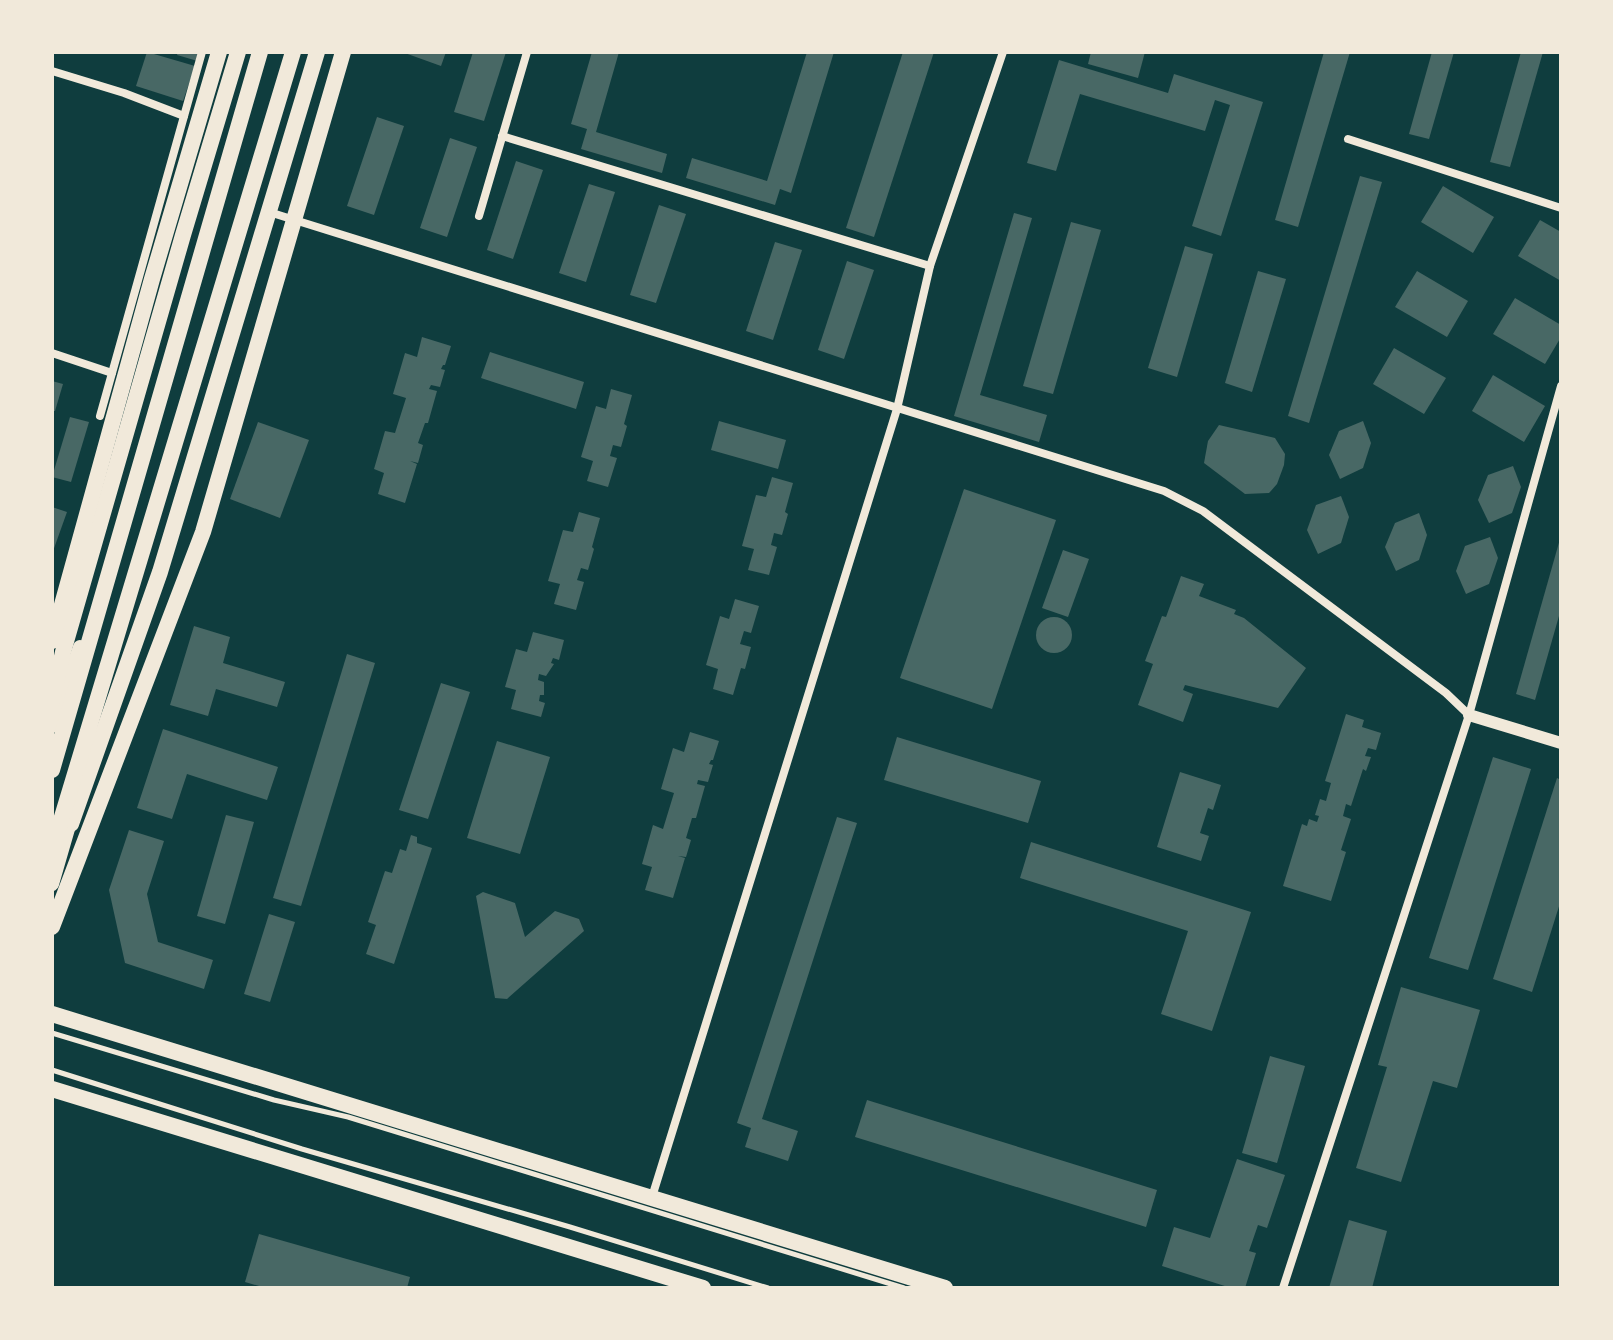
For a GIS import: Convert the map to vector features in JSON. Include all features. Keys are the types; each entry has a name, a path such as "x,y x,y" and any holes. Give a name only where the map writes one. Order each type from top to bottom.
{"main road":[{"path":"52,701 58,646 152,279 219,52"},
{"path":"58,646 238,52"},
{"path":"52,726 92,615 254,52"},
{"path":"52,770 260,52"},
{"path":"52,884 291,52"},
{"path":"52,850 291,52"},
{"path":"67,835 160,572 317,52"},
{"path":"52,927 203,532 343,52"},
{"path":"52,1014 945,1288"},
{"path":"52,1089 703,1288"}],"street":[{"path":"100,416 202,52"},
{"path":"479,216 527,52"},
{"path":"652,1197 897,409 930,266 1003,52"},
{"path":"52,71 124,93 184,116"},
{"path":"502,136 930,266"},
{"path":"1348,139 1561,208"},
{"path":"269,212 1164,491 1203,511 1446,693 1469,715 1561,743"},
{"path":"52,353 112,373"},
{"path":"1283,1288 1469,715 1561,386"}],"lane":[{"path":"52,1033 274,1100 348,1117 904,1288"},
{"path":"52,1070 302,1149 768,1288"}],"building":[{"path":"147,52 195,66 183,101 136,86"},
{"path":"178,52 204,52 201,62 177,55"},
{"path":"402,52 446,52 441,66"},
{"path":"473,52 506,52 484,121 454,112"},
{"path":"592,52 619,52 596,132 667,154 662,173 581,149 587,129 571,124"},
{"path":"807,52 834,52 791,193 780,189 775,205 686,178 692,158 767,181"},
{"path":"903,52 934,52 874,237 846,228"},
{"path":"1091,52 1145,52 1138,78 1088,64"},
{"path":"1324,52 1350,52 1298,227 1275,220"},
{"path":"1432,52 1454,52 1429,139 1409,134"},
{"path":"1521,52 1543,52 1510,167 1490,162"},
{"path":"1059,60 1168,93 1174,74 1263,102 1221,236 1192,226 1230,105 1215,100 1205,131 1080,94 1056,171 1027,163"},
{"path":"377,117 404,126 374,215 347,206"},
{"path":"450,138 477,147 447,237 420,228"},
{"path":"516,161 543,170 513,259 487,250"},
{"path":"1360,176 1382,182 1309,423 1288,416"},
{"path":"589,184 615,192 586,282 559,273"},
{"path":"1443,186 1494,217 1473,253 1421,222"},
{"path":"659,205 686,214 656,303 630,295"},
{"path":"1014,213 1032,218 980,395 1047,415 1039,442 954,416"},
{"path":"1540,220 1561,232 1561,281 1518,256"},
{"path":"1071,222 1101,230 1053,394 1023,386"},
{"path":"775,242 802,250 773,340 746,331"},
{"path":"1185,246 1213,254 1177,377 1148,368"},
{"path":"847,261 874,270 844,359 818,350"},
{"path":"1258,271 1286,279 1252,392 1225,383"},
{"path":"1417,271 1468,301 1447,337 1395,307"},
{"path":"1515,298 1561,325 1561,337 1545,364 1493,334"},
{"path":"422,337 451,346 441,369 445,370 440,387 431,385 429,389 437,391 428,423 425,423 418,443 423,445 418,463 410,461 417,464 405,503 378,494 384,473 374,469 385,431 395,433 406,398 393,394 405,353 417,357"},
{"path":"1394,348 1446,378 1424,414 1373,384"},
{"path":"490,352 584,382 576,409 481,378"},
{"path":"1493,375 1545,406 1524,442 1472,411"},
{"path":"52,381 63,384 55,411 52,411"},
{"path":"611,389 632,395 621,447 613,445 610,456 617,458 608,487 587,481 593,461 581,457 596,406 606,409"},
{"path":"70,417 89,422 71,482 52,477"},
{"path":"719,421 786,440 778,469 711,450"},
{"path":"1363,421 1371,443 1363,468 1340,479 1329,455 1339,431"},
{"path":"258,422 309,440 280,518 230,499"},
{"path":"1219,425 1275,438 1285,454 1284,465 1277,484 1269,493 1245,494 1204,463 1208,441"},
{"path":"1513,466 1521,487 1512,513 1489,523 1478,500 1488,475"},
{"path":"772,477 793,483 782,535 774,533 771,545 777,547 769,575 748,570 754,549 742,546 756,495 766,497"},
{"path":"964,489 1056,520 992,709 900,678"},
{"path":"1341,496 1349,517 1341,543 1318,554 1307,530 1316,505"},
{"path":"52,507 67,512 52,554"},
{"path":"579,512 600,518 588,570 581,568 577,580 584,582 576,610 554,604 560,584 548,581 563,530 573,532"},
{"path":"1419,513 1427,535 1419,560 1396,571 1385,547 1395,523"},
{"path":"1490,537 1498,558 1489,584 1466,594 1456,571 1465,546"},
{"path":"1560,539 1561,609 1535,700 1516,694"},
{"path":"1063,550 1089,559 1068,617 1042,608"},
{"path":"1181,576 1204,584 1199,596 1236,610 1234,614 1244,618 1306,668 1278,708 1185,685 1183,690 1193,694 1183,722 1138,705 1153,664 1145,661"},
{"path":"735,599 759,606 751,633 744,631 740,644 751,647 733,695 713,689 718,669 706,665 720,616 729,619"},
{"path":"1054,617 1067,622 1072,635 1067,648 1054,653 1041,648 1036,635 1041,622"},
{"path":"194,626 230,637 223,663 285,682 277,707 216,689 208,716 170,705"},
{"path":"533,632 564,640 559,660 553,658 551,663 554,664 546,676 539,674 538,680 544,682 544,695 540,695 539,701 545,703 541,717 511,709 516,690 505,687 516,649 527,652"},
{"path":"347,654 375,663 301,906 273,898"},
{"path":"441,683 470,692 428,819 399,810"},
{"path":"1346,714 1364,720 1362,727 1381,733 1376,750 1368,748 1365,756 1371,757 1366,771 1363,769 1351,806 1346,804 1343,816 1351,819 1341,850 1346,852 1331,901 1283,886 1302,824 1307,826 1309,819 1317,822 1319,816 1315,815 1320,799 1326,801 1331,783 1325,781"},
{"path":"163,729 278,767 267,800 187,774 172,819 137,808"},
{"path":"690,732 719,741 709,764 713,765 708,782 698,780 697,784 705,786 696,818 692,818 686,838 691,840 686,857 678,856 685,858 673,898 645,890 652,867 642,864 653,825 663,829 674,793 661,789 673,748 684,752"},
{"path":"897,737 1041,781 1028,823 884,780"},
{"path":"497,741 550,757 520,854 467,838"},
{"path":"1493,757 1531,769 1468,970 1429,958"},
{"path":"1180,772 1221,785 1213,810 1208,808 1200,833 1209,836 1201,861 1157,847"},
{"path":"1557,778 1561,780 1561,900 1532,992 1493,979"},
{"path":"226,815 254,822 225,924 197,916"},
{"path":"837,817 857,823 762,1119 798,1131 788,1161 745,1147 751,1128 737,1123"},
{"path":"129,830 164,841 147,894 158,942 213,960 204,989 125,963 109,890"},
{"path":"411,835 417,837 417,843 432,848 394,964 366,954 376,925 368,922 385,871 392,873 400,849 406,851"},
{"path":"1031,842 1251,912 1212,1031 1161,1014 1188,931 1020,878"},
{"path":"483,892 515,903 525,937 555,911 579,919 584,931 507,999 495,998 476,896"},
{"path":"269,914 295,922 270,1002 244,994"},
{"path":"1401,987 1480,1010 1457,1088 1433,1081 1401,1182 1356,1168 1387,1067 1378,1065"},
{"path":"1270,1056 1305,1066 1277,1163 1242,1153"},
{"path":"867,1100 1157,1190 1146,1227 855,1137"},
{"path":"1237,1159 1285,1175 1267,1228 1258,1225 1249,1251 1256,1253 1245,1288 1231,1288 1162,1266 1174,1227 1210,1238"},
{"path":"1349,1220 1387,1231 1372,1288 1329,1288"},
{"path":"259,1234 410,1277 407,1288 266,1288 245,1282"}]}
